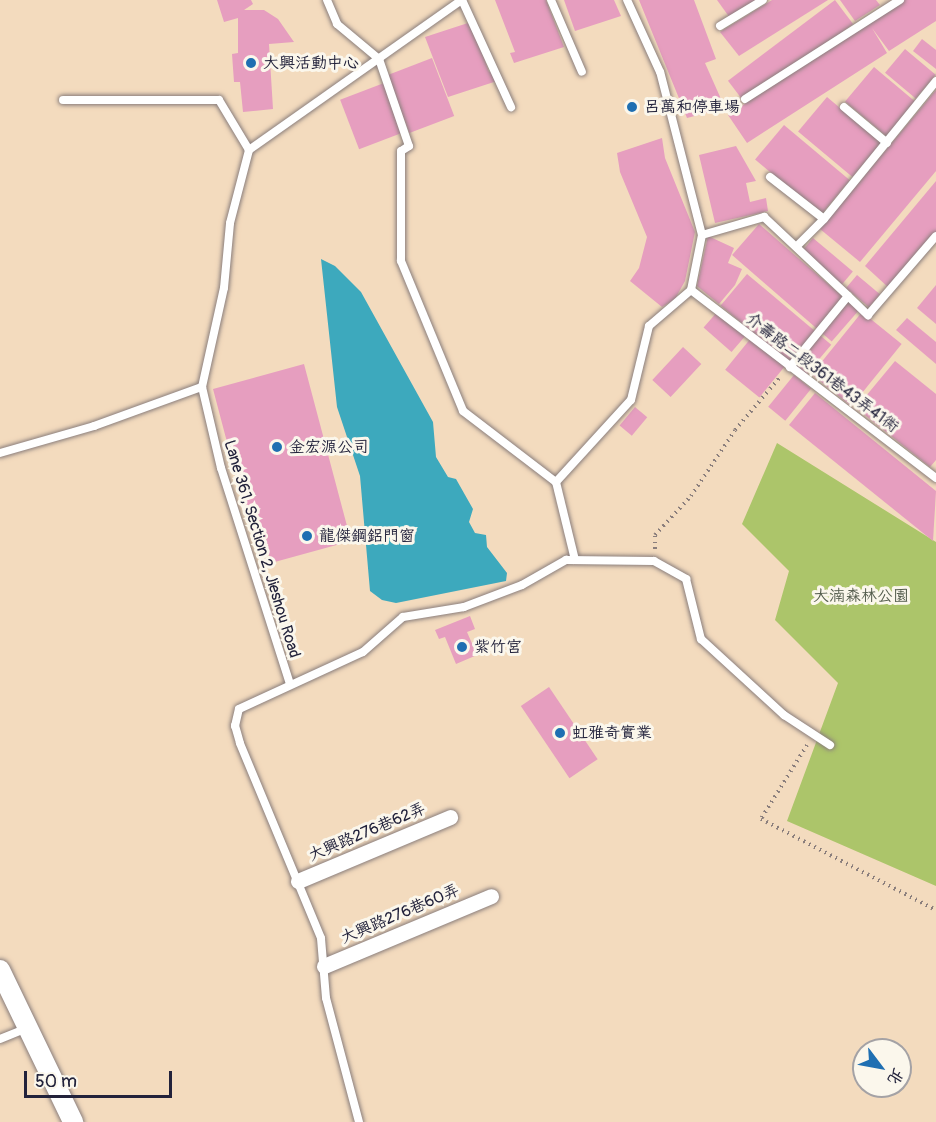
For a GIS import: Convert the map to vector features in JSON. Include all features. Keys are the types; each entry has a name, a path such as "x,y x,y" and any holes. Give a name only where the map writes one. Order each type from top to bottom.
{"street":[{"name":"大興路276巷62弄","path":"298,881 450,817"},
{"name":"大興路276巷60弄","path":"324,966 491,896"},
{"path":"0,970 73,1122"}],"lane":[{"path":"327,0 337,24 378,59 409,146 401,151 401,261 463,411 556,482 575,560"},
{"path":"63,100 219,100 249,150 462,0 511,107"},
{"path":"551,0 582,72"},
{"path":"556,482 631,400 649,326 691,290 702,235 660,72 627,0"},
{"path":"720,27 763,0"},
{"path":"745,99 888,3 900,0"},
{"path":"797,246 824,219 936,81"},
{"path":"844,107 887,143"},
{"name":"Lane 361, Section 2, Jieshou Road","path":"249,150 230,223 224,288 202,387 221,468 290,684"},
{"path":"770,177 824,219"},
{"path":"702,235 764,217 868,315 936,236"},
{"name":"介壽路二段361巷43弄41衖","path":"691,290 936,478"},
{"path":"790,367 848,296"},
{"path":"0,453 94,426 202,387"},
{"path":"359,1122 326,998 321,938 235,726 239,709 363,651 403,617 464,607 522,585 566,560 654,561 686,579 701,639 784,715 830,745"},
{"path":"0,1039 29,1028"}],"path":[{"path":"654,561 655,535 691,496 735,430 790,367"},
{"path":"812,735 761,819 936,910"}],"green space":[{"name":"大湳森林公園","path":"777,443 936,542 936,886 787,821 838,683 775,620 789,571 742,524"}],"water":[{"path":"321,259 335,266 361,292 433,422 436,457 448,477 456,479 473,509 469,522 475,533 486,535 487,547 507,573 506,581 396,603 382,600 370,591 360,476 337,407"}],"building":[{"name":"大興活動中心","path":"217,0 251,0 253,4 244,10 264,10 278,19 294,42 269,44 273,109 243,112 240,82 234,82 232,54 238,53 238,18 224,22"},
{"path":"495,0 546,0 564,47 514,63 510,53 515,52"},
{"path":"564,0 614,0 621,16 575,31"},
{"path":"639,0 694,0 716,59 705,63 725,108 687,118"},
{"path":"717,0 758,0 730,18"},
{"path":"772,0 828,0 739,56 720,32"},
{"path":"835,0 853,24 746,105 728,81"},
{"path":"840,0 876,0 880,5 855,21"},
{"path":"903,0 936,0 936,21 889,51 872,28 887,53 747,143 728,115"},
{"path":"471,22 489,72 493,71 497,81 448,97 425,37"},
{"path":"922,39 936,50 936,69 913,51"},
{"path":"905,49 936,75 916,98 885,73"},
{"path":"432,58 454,116 409,133 387,75"},
{"path":"874,67 915,102 886,136 845,101"},
{"path":"384,83 403,132 359,149 340,100"},
{"path":"936,90 936,171 860,262 820,229"},
{"path":"827,97 881,143 852,177 798,131"},
{"path":"784,125 850,180 821,215 755,159"},
{"path":"662,138 665,158 695,232 685,281 675,299 662,307 630,281 639,268 647,237 620,172 617,153"},
{"path":"736,146 756,181 746,183 750,202 766,198 768,211 715,223 699,155"},
{"path":"936,181 936,232 889,288 865,266"},
{"path":"759,224 859,311 832,342 732,255"},
{"path":"708,236 734,248 728,263 742,269 735,285 719,304 697,286"},
{"path":"813,238 853,271 842,284 802,251"},
{"path":"747,274 831,345 805,376 721,305"},
{"path":"857,275 880,294 869,307 846,288"},
{"path":"936,285 936,324 917,308"},
{"path":"718,311 746,335 731,352 704,328"},
{"path":"862,312 902,344 851,406 812,374"},
{"path":"907,318 936,342 936,364 896,330"},
{"path":"751,338 785,366 759,398 725,370"},
{"path":"683,347 701,364 671,397 652,380"},
{"path":"895,361 936,394 936,460 930,467 856,408"},
{"name":"金宏源公司","path":"304,364 351,541 271,563 262,530 251,533 213,389"},
{"path":"794,375 811,389 785,421 768,407"},
{"path":"815,393 936,491 933,541 789,425"},
{"path":"635,407 647,417 632,436 620,425"},
{"name":"紫竹宮","path":"470,616 475,629 467,632 477,655 456,664 445,637 439,639 435,630"},
{"name":"虹雅奇實業","path":"549,687 598,759 569,778 521,706"}],"place":[{"name":"大興活動中心","path":"251,63"},
{"name":"呂萬和停車場","path":"632,107"},
{"name":"金宏源公司","path":"277,447"},
{"name":"龍傑鋼鋁門窗","path":"307,536"},
{"name":"紫竹宮","path":"462,647"},
{"name":"虹雅奇實業","path":"560,733"}]}
